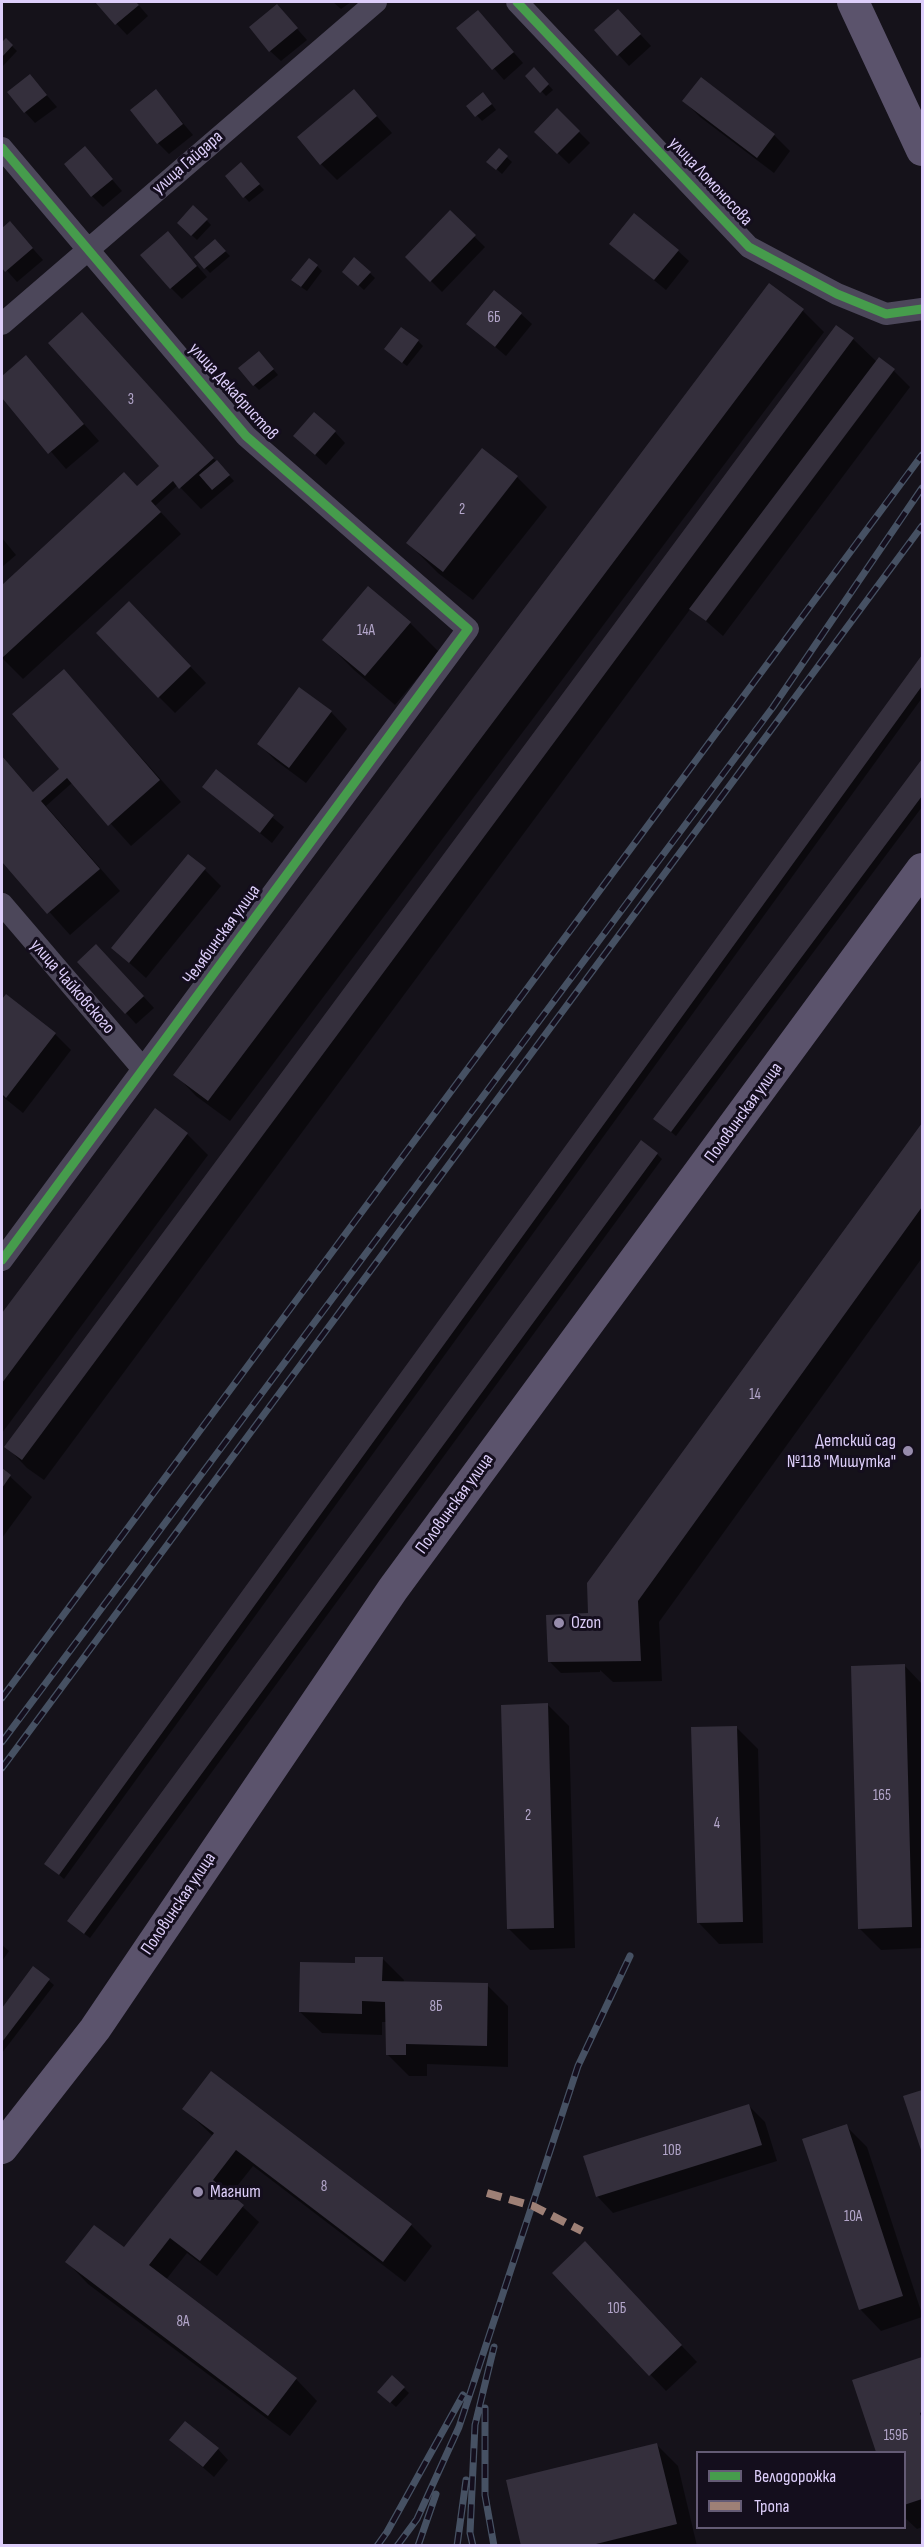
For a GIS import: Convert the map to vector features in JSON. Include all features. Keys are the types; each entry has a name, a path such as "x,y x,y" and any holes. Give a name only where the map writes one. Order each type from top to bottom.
{"main road":[{"path":"853,2 922,150"},
{"name":"Половинская улица","path":"2,2148 95,2029 393,1588 922,869"}],"street":[{"name":"улица Гайдара","path":"2,324 376,2"},
{"name":"улица Ломоносова","path":"517,2 749,247 837,294 886,314 922,309"},
{"name":"улица Декабристов","path":"2,148 246,436 468,629"},
{"name":"Челябинская улица","path":"2,1260 468,629"},
{"name":"улица Чайковского","path":"2,904 143,1069"}],"building":[{"path":"95,2 136,2 139,5 115,25"},
{"path":"277,4 298,28 269,52 249,27"},
{"path":"618,9 641,34 617,56 594,30"},
{"path":"478,10 514,52 492,70 456,28"},
{"path":"6,38 13,45 2,57 2,42"},
{"path":"534,67 549,84 540,93 525,76"},
{"path":"30,74 47,95 24,113 7,92"},
{"path":"701,77 775,134 757,158 682,101"},
{"path":"156,89 183,124 157,144 130,110"},
{"path":"354,89 377,116 320,165 297,137"},
{"path":"483,92 492,104 475,117 466,106"},
{"path":"557,108 580,131 557,154 534,132"},
{"path":"85,146 113,179 91,197 64,164"},
{"path":"499,148 508,156 496,170 486,162"},
{"path":"241,162 260,184 243,198 225,176"},
{"path":"193,205 208,219 191,236 177,223"},
{"path":"450,210 476,235 430,282 405,257"},
{"path":"634,213 679,250 654,280 609,244"},
{"path":"10,221 33,248 5,272 2,268 2,228"},
{"path":"168,231 197,266 170,289 140,255"},
{"path":"215,239 226,251 204,269 194,257"},
{"path":"354,257 371,272 358,286 342,272"},
{"path":"309,258 318,265 301,287 291,280"},
{"path":"769,283 804,309 208,1101 173,1075"},
{"path":"494,290 522,313 495,347 466,324"},
{"path":"82,312 214,458 179,489 173,481 151,501 161,512 2,658 2,585 124,472 137,486 159,466 48,343"},
{"path":"836,325 854,338 22,1460 4,1447"},
{"path":"401,327 419,340 402,363 384,349"},
{"path":"259,351 274,369 253,386 238,368"},
{"path":"26,355 84,424 48,454 2,398 2,376"},
{"path":"879,357 895,369 706,621 689,609"},
{"path":"314,412 336,431 315,455 293,436"},
{"path":"482,448 518,476 443,572 406,543"},
{"path":"217,460 230,475 212,490 199,475"},
{"path":"368,586 411,622 365,676 322,640"},
{"path":"129,601 191,666 158,698 96,633"},
{"path":"922,655 922,686 59,1875 44,1864"},
{"path":"64,669 160,780 108,826 67,778 41,801 100,869 47,914 2,862 2,756 33,792 59,769 12,714"},
{"path":"299,687 332,711 289,768 257,744"},
{"path":"922,759 922,796 671,1132 653,1119"},
{"path":"216,769 274,815 260,833 202,787"},
{"path":"188,854 206,868 129,963 111,948"},
{"path":"96,944 144,996 125,1014 77,962"},
{"path":"6,994 56,1033 6,1098 2,1094 2,999"},
{"path":"155,1108 188,1133 2,1383 2,1313"},
{"path":"922,1123 922,1207 638,1601 641,1661 548,1662 546,1615 588,1613 587,1583"},
{"path":"641,1140 658,1153 84,1934 67,1921"},
{"path":"2,1468 11,1475 2,1488"},
{"path":"905,1664 912,1927 858,1929 851,1666"},
{"path":"548,1703 554,1928 507,1929 501,1705"},
{"path":"737,1726 743,1922 697,1923 691,1727"},
{"path":"355,1957 383,1957 382,1981 488,1983 487,2046 406,2044 406,2055 386,2055 385,2002 362,2001 362,2014 299,2012 300,1962 355,1963"},
{"path":"33,1966 50,1979 2,2042 2,2008"},
{"path":"211,2071 412,2224 383,2262 236,2150 213,2180 244,2205 200,2261 170,2238 149,2265 297,2378 268,2416 65,2262 94,2225 124,2247 214,2133 182,2109"},
{"path":"922,2090 922,2153 903,2096"},
{"path":"749,2104 762,2145 596,2197 583,2156"},
{"path":"847,2124 903,2296 859,2310 802,2139"},
{"path":"585,2241 682,2345 649,2376 552,2273"},
{"path":"922,2357 922,2412 920,2413 922,2419 922,2499 906,2504 906,2451 876,2451 852,2380"},
{"path":"392,2375 405,2387 390,2403 377,2392"},
{"path":"185,2421 219,2448 203,2467 169,2440"},
{"path":"657,2443 677,2524 588,2546 521,2546 506,2480"}],"railway":[{"path":"2,1698 922,455"},
{"path":"2,1742 773,707 922,488"},
{"path":"2,1768 922,526"},
{"path":"397,2546 417,2519 459,2427 578,2066 630,1956"},
{"path":"473,2546 470,2533 475,2425 494,2347"},
{"path":"377,2546 463,2395"},
{"path":"485,2408 485,2495 494,2546"},
{"path":"457,2546 466,2480"},
{"path":"418,2546 436,2494"}],"marked path":[{"path":"487,2193 533,2206 582,2231"}],"cycle path":[{"path":"517,2 749,247 837,294 886,314 922,309"},
{"path":"2,148 246,436 468,629 2,1260"}],"place":[{"name":"Детский сад №118 \"Мишутка\"","path":"908,1451"},
{"name":"Ozon","path":"559,1623"},
{"name":"Магнит","path":"198,2192"}]}
